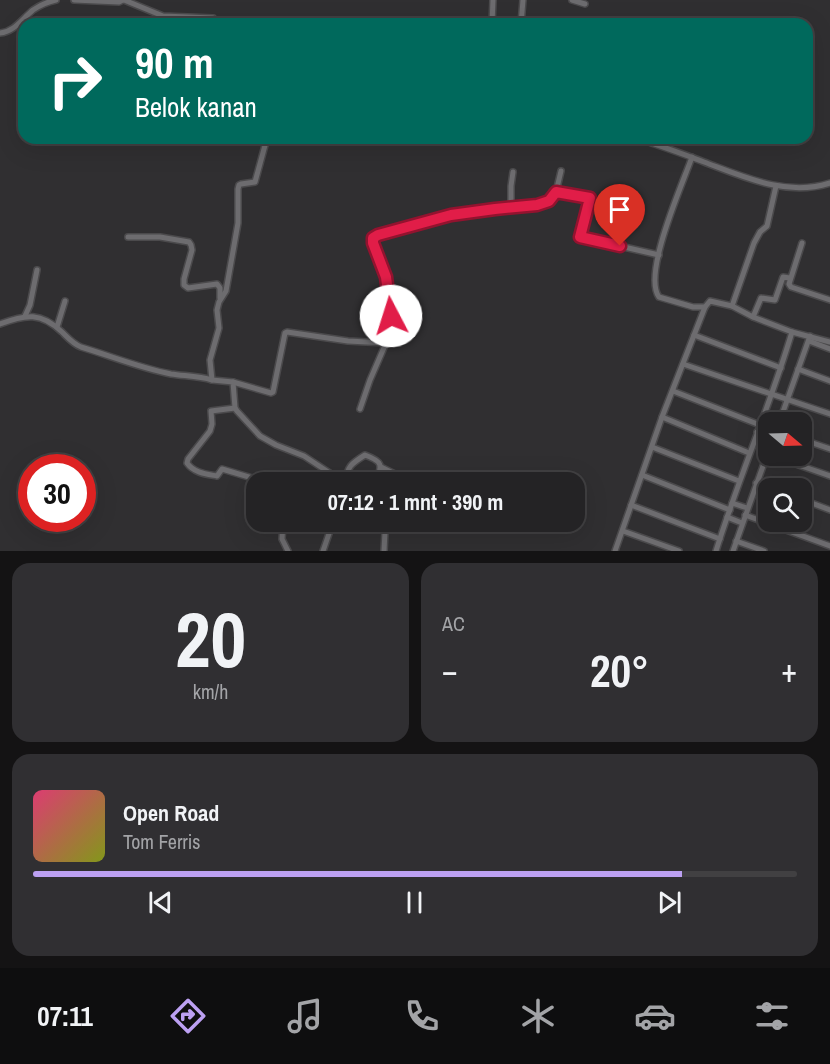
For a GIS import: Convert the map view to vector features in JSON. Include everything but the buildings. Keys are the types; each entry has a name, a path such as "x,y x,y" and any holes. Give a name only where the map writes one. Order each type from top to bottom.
{"street":[{"path":"24,18 43,3 56,0"},
{"path":"74,0 119,2 124,0 162,16 213,18"},
{"path":"492,18 493,0"},
{"path":"522,18 523,0"},
{"path":"572,0 585,4"},
{"path":"0,33 6,33 18,24"},
{"path":"219,302 226,291 238,222 238,188 241,184 255,182 265,144"},
{"path":"655,144 752,180 784,188 816,187 829,184"},
{"path":"692,157 664,231 655,279 659,297 693,307 705,307"},
{"path":"511,207 513,171"},
{"path":"360,409 386,343 391,316 386,277 373,238 451,215 544,203 549,201 556,192 561,171"},
{"path":"732,306 754,243 760,232 767,226 776,186"},
{"path":"556,192 590,198 580,237 659,255"},
{"path":"128,237 160,237 189,242 192,250 184,285 188,288 217,284 220,288 217,310 219,328 210,360 212,380"},
{"path":"802,243 789,284 791,287 828,300 830,290"},
{"path":"25,316 30,305 37,270"},
{"path":"753,317 761,298 775,300 783,277 790,278"},
{"path":"57,327 65,301"},
{"path":"615,551 662,417 705,307 711,301 732,306 830,349"},
{"path":"0,324 25,316 40,318 57,327 81,347 156,370 233,382 272,393 285,333 386,343"},
{"path":"766,412 792,332"},
{"path":"694,335 781,368"},
{"path":"809,339 830,342"},
{"path":"783,412 809,339"},
{"path":"683,364 830,414"},
{"path":"798,369 830,381"},
{"path":"233,382 235,408 260,436 304,456 328,472"},
{"path":"673,391 758,423"},
{"path":"235,408 211,411 210,431 187,462 191,469 217,476 221,470 224,470 246,476"},
{"path":"662,417 749,453"},
{"path":"716,551 757,432"},
{"path":"812,443 830,449"},
{"path":"652,447 739,481"},
{"path":"347,472 351,465 365,456 378,460 381,467 391,472"},
{"path":"733,551 763,466"},
{"path":"801,466 830,476"},
{"path":"379,472 381,467"},
{"path":"642,475 730,510"},
{"path":"732,503 747,508"},
{"path":"812,503 830,510"},
{"path":"632,505 720,539"},
{"path":"745,515 830,546 828,551"},
{"path":"727,518 742,523"},
{"path":"623,531 679,551"},
{"path":"282,532 282,539 288,551"},
{"path":"323,551 330,532"},
{"path":"384,551 385,532"},
{"path":"736,541 764,551"}],"route":[{"path":"391,316 386,277 373,243 373,238 378,235 451,215 537,205 549,201 556,192 590,198 580,237 620,246"}]}
